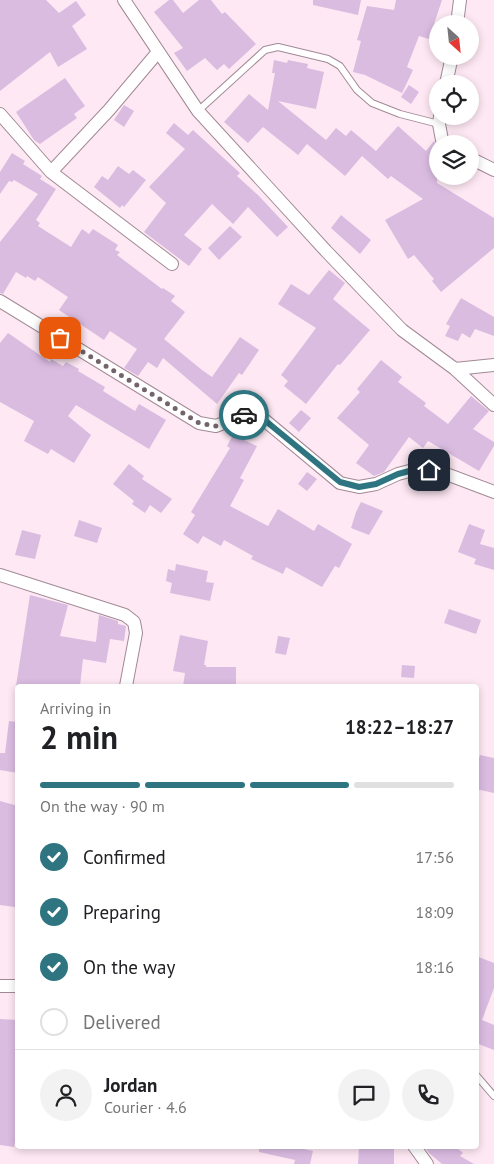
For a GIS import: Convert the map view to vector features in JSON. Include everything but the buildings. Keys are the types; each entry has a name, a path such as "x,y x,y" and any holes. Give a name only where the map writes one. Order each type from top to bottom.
{"street":[{"path":"124,0 198,111 326,252 402,330 454,369 494,405"},
{"path":"458,15 460,0"},
{"path":"51,172 109,110 158,52"},
{"path":"0,114 51,172 172,264"},
{"path":"479,162 494,170"},
{"path":"0,301 199,423 216,426 246,414 256,413 340,482 359,487 376,484 398,474 417,469 441,472 494,492"},
{"path":"454,369 494,365"},
{"path":"0,575 125,615 134,622 136,633 126,684"},
{"path":"0,986 15,986"},
{"path":"416,1149 427,1164"}],"lane":[{"path":"198,111 265,50 278,47 328,59 340,66 357,90 372,103 400,114 429,118"},
{"path":"479,1078 494,1096"}],"way so far":[{"path":"60,338 199,423 216,426 244,415"}],"route":[{"path":"244,415 256,413 340,482 359,487 376,484 398,474 417,469 429,470"}]}
